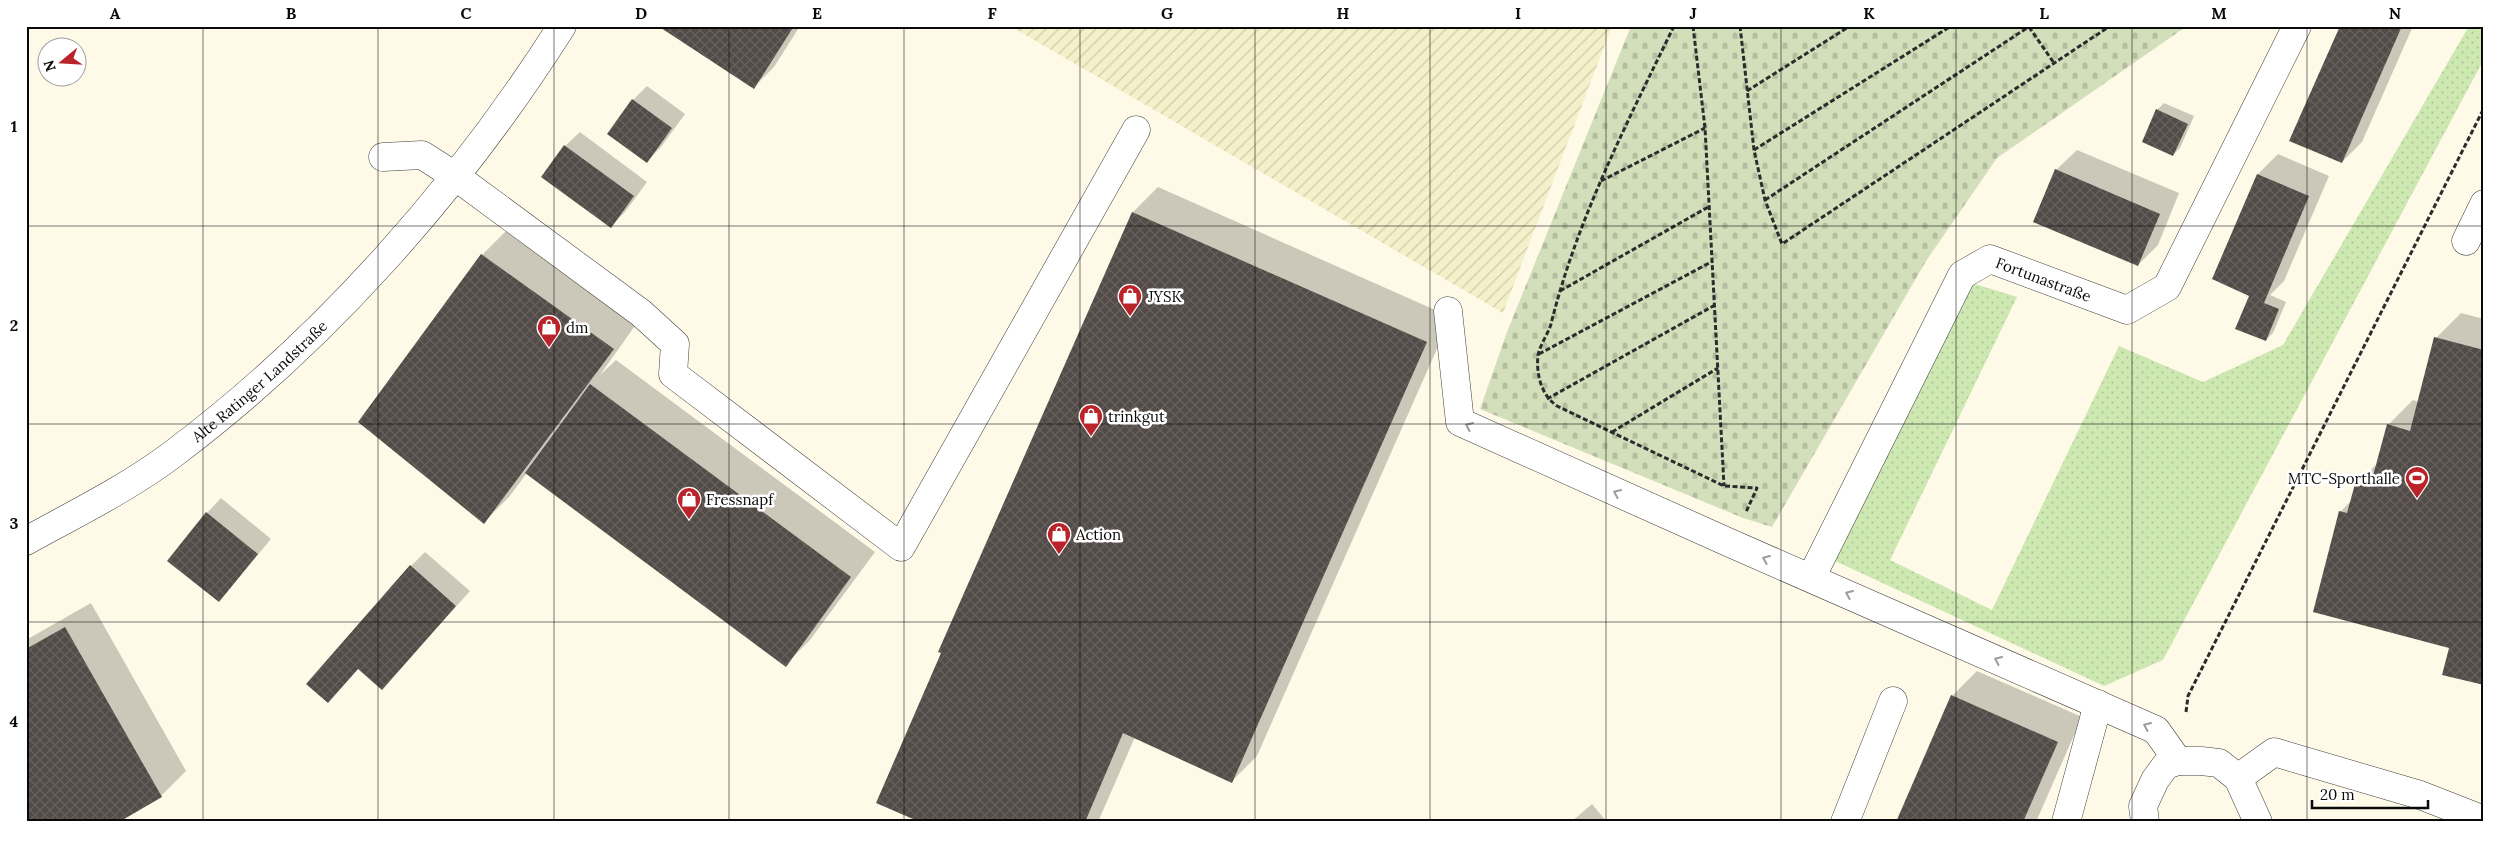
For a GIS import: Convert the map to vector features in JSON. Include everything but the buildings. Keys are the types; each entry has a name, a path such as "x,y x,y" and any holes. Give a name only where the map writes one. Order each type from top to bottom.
{"street":[{"name":"Alte Ratinger Landstraße","path":"26,541 92,504 172,455 269,377 354,295 455,176 498,121 562,26"},
{"name":"Fortunastraße","path":"1811,578 1962,276 1990,259 2128,310 2167,288 2298,26"},
{"path":"383,157 422,155 455,176 641,313 675,344 673,374 901,547 1136,130"},
{"path":"2466,241 2484,204"},
{"path":"1448,311 1460,422 2156,730 2178,761"},
{"path":"1845,822 1893,701"},
{"path":"2066,822 2098,704"},
{"path":"2238,778 2274,752 2420,795 2484,820"},
{"path":"2145,822 2143,806 2155,780 2166,765 2178,761 2218,763 2238,778 2258,822"}],"path":[{"path":"1674,26 1600,181 1559,291 1550,328 1538,354 1538,372 1547,399 1724,486 1757,488 1743,518"},
{"path":"1694,26 1705,128 1724,486"},
{"path":"1740,26 1754,150 1765,200 1782,244 2110,26"},
{"path":"1747,91 1850,26"},
{"path":"1754,150 1951,26"},
{"path":"1765,200 2029,26 2054,63"},
{"path":"2178,761 2188,696 2484,108"},
{"path":"1600,181 1705,128"},
{"path":"1559,291 1710,206"},
{"path":"1538,354 1712,261"},
{"path":"1547,399 1715,306"},
{"path":"1612,432 1718,368"}],"shaded area":[{"path":"1010,26 1612,26 1503,313"}],"green space":[{"path":"1631,26 2187,26 1997,158 1926,261 1772,527 1743,518 1480,409 1507,332"},
{"path":"2469,26 2484,27 2484,59 2163,660 2104,686 1833,560 1965,281 2017,297 1890,560 1992,610 2119,346 2203,382 2283,345"}],"place":[{"name":"JYSK","path":"1130,317"},
{"name":"dm","path":"549,348"},
{"name":"trinkgut","path":"1091,437"},
{"name":"MTC-Sporthalle","path":"2417,499"},
{"name":"Fressnapf","path":"689,520"},
{"name":"Action","path":"1059,555"}]}
